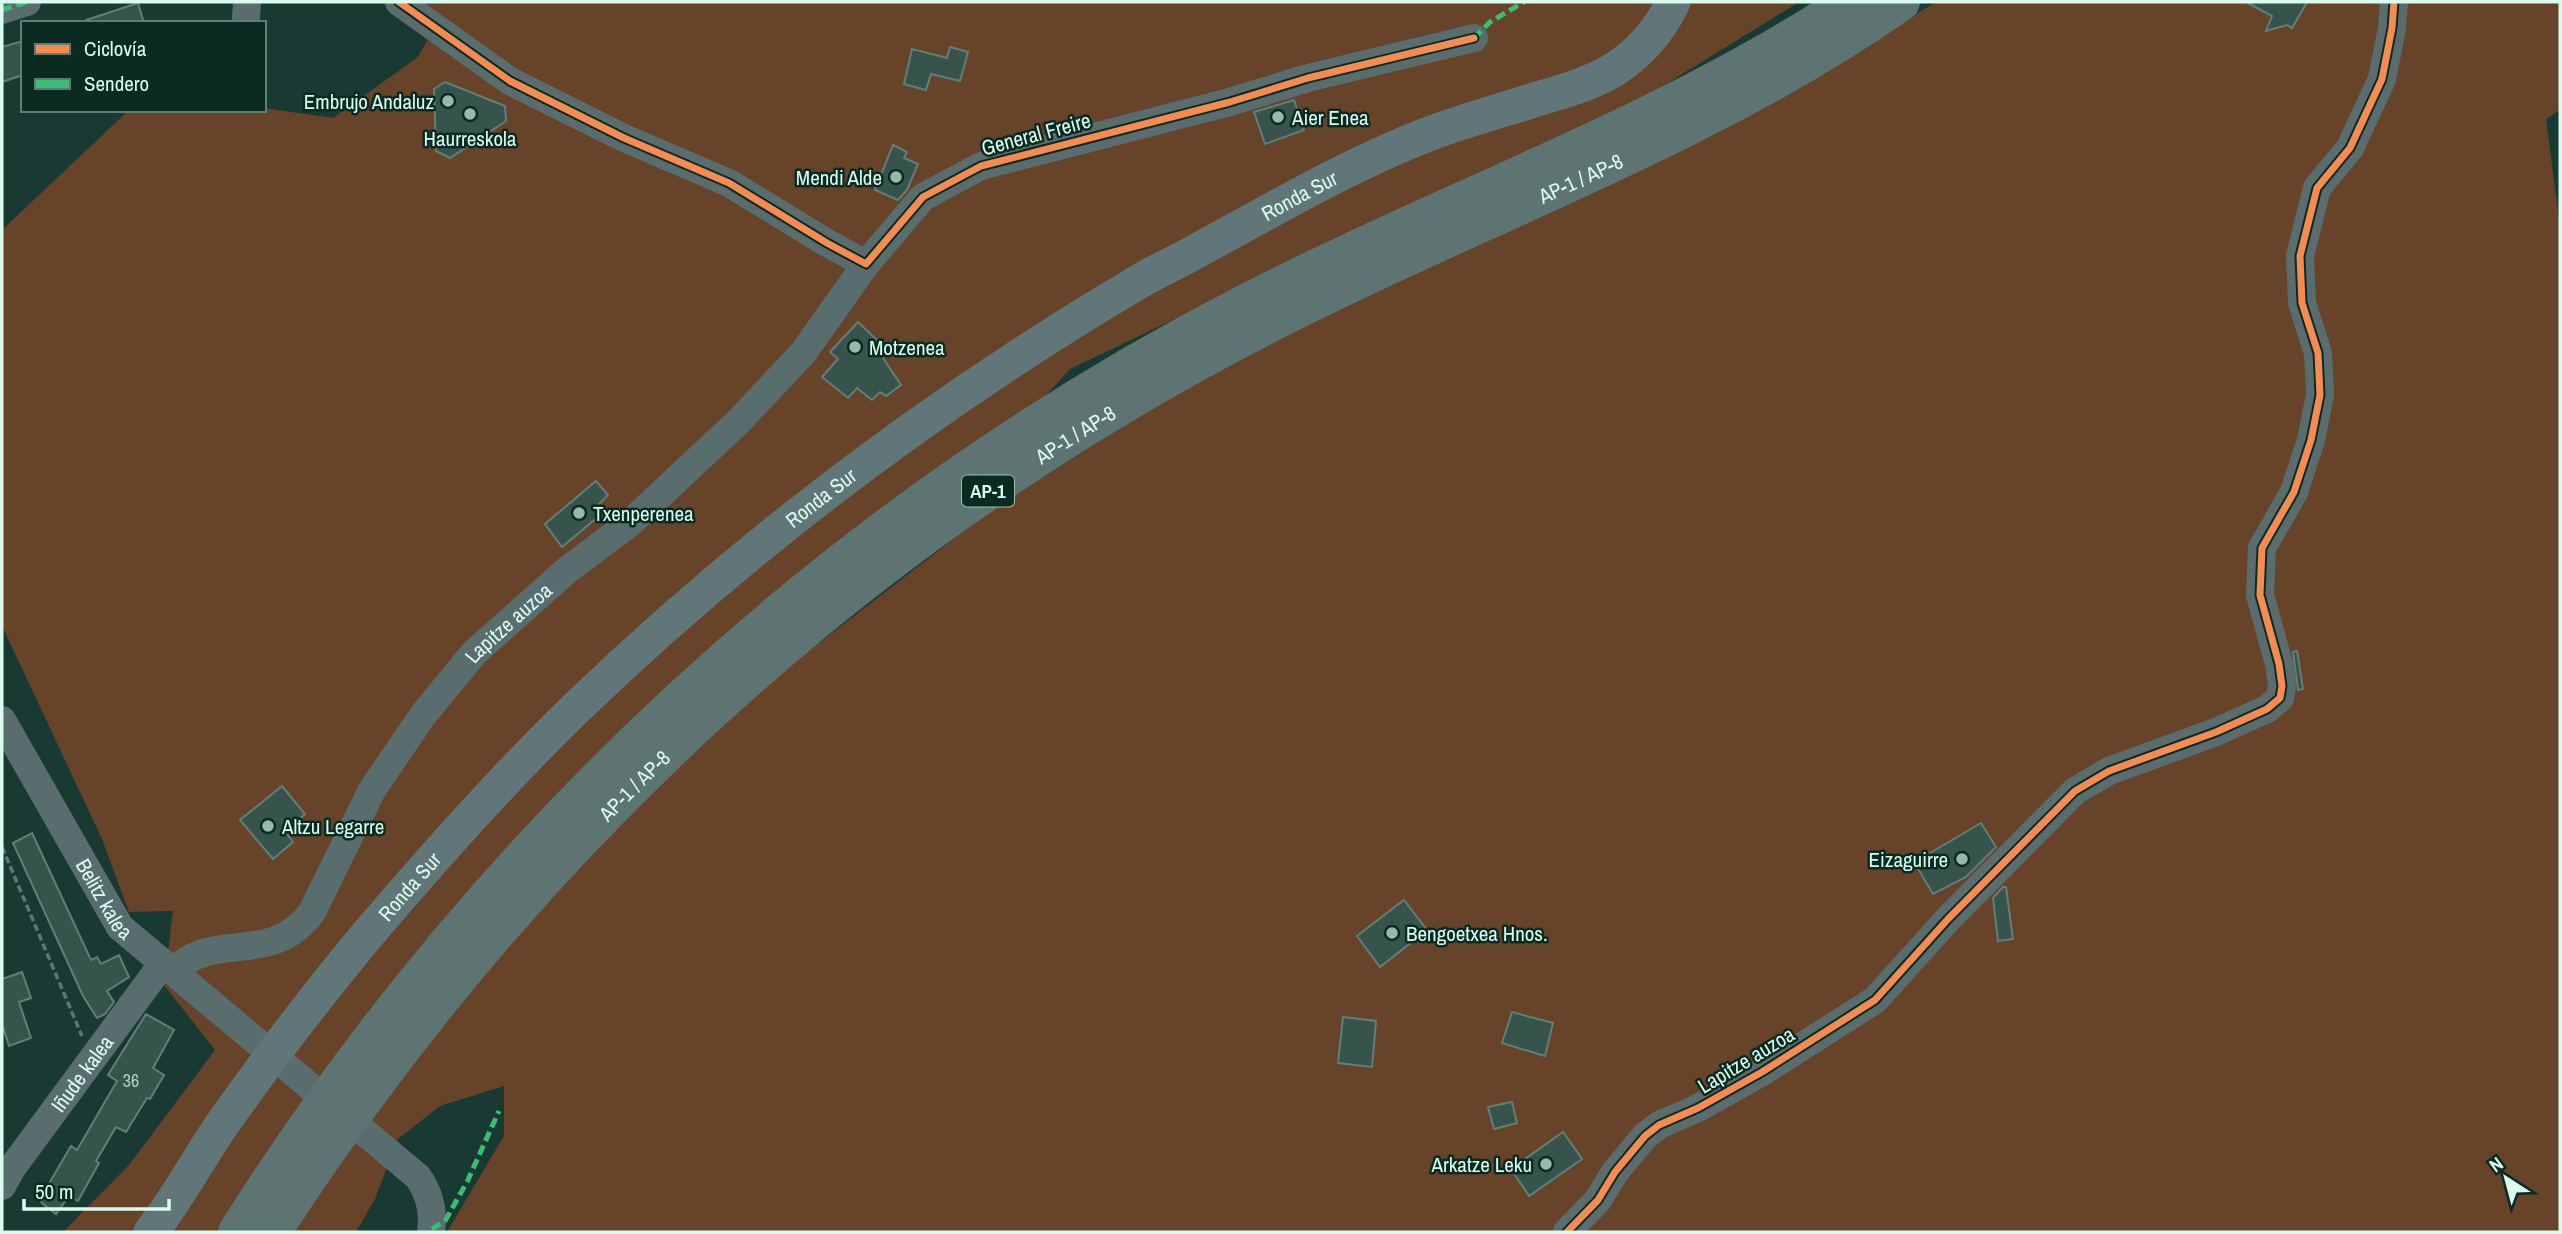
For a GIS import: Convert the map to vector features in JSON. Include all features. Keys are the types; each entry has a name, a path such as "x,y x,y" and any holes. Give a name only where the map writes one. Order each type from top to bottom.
{"highway":[{"name":"AP-1 / AP-8","path":"237,1232 338,1081 401,999 506,875 623,752 685,694 759,629 882,530 1023,433 1168,345 1319,266 1706,85 1849,2"},
{"name":"AP-1 / AP-8","path":"272,1232 353,1112 406,1041 536,886 636,782 706,715 834,606 901,554 1039,457 1183,370 1332,292 1632,154 1720,110 1833,47 1901,2"}],"main road":[{"name":"Ronda Sur","path":"151,1232 164,1216 220,1126 260,1072 360,944 456,832 522,762 629,659 706,590 802,512 947,405 1088,313 1300,193 1387,151 1432,133 1573,89 1619,67 1657,32 1673,2"}],"street":[{"path":"2,10 27,2"},
{"path":"399,2 510,81 624,138 729,183 866,264"},
{"name":"Lapitze auzoa","path":"1567,1232 1598,1200 1615,1172 1645,1136 1659,1125 1698,1108 1762,1072 1875,1000 1948,919 2075,791 2109,771 2216,732 2267,709 2280,698 2282,686 2279,664 2260,595 2262,548 2294,492 2311,440 2320,395 2318,353 2302,303 2300,256 2317,188 2350,148 2382,79 2394,2"},
{"name":"General Freire","path":"866,264 923,197 981,166 1230,102 1308,78 1474,38"},
{"name":"Lapitze auzoa","path":"168,967 197,954 275,942 302,925 312,912 372,790 423,715 474,653 566,572 630,523 738,422 803,353 866,264"},
{"name":"Belitz kalea","path":"2,720 120,927 418,1177 426,1189 432,1216 431,1232"},
{"name":"Iñude kalea","path":"2,1186 12,1168 92,1060 168,967"}],"path":[{"path":"2,847 92,1060"}],"shaded area":[{"path":"425,2 1799,2 1658,89 1070,369 818,644 991,510 1147,411 1344,300 1551,212 1718,133 1936,2 2560,2 2560,110 2546,119 2560,227 2560,1232 1574,1232 1695,1102 1562,1232 447,1232 504,1136 504,1086 440,1106 398,1139 375,1199 356,1232 63,1232 129,1165 215,1050 164,985 173,911 129,912 102,839 2,626 2,230 127,112 266,112 266,108 333,118 418,57 432,32"}],"building":[{"path":"2246,2 2307,2 2292,28 2287,25 2266,31 2272,16"},
{"path":"138,3 143,21 86,21"},
{"path":"21,42 21,76 2,82 2,47"},
{"path":"950,47 968,52 960,81 931,74 926,90 904,84 912,49 947,58"},
{"name":"Haurreskola","path":"445,82 505,106 506,121 450,158 436,151 434,89"},
{"name":"Aier Enea","path":"1294,100 1304,130 1265,144 1254,112"},
{"name":"Mendi Alde","path":"893,145 907,152 904,158 918,164 907,190 898,200 875,190"},
{"path":"858,322 879,342 875,346 901,385 886,396 880,392 872,400 857,388 848,398 822,377 838,359 830,352"},
{"name":"Txenperenea","path":"596,481 608,495 599,504 600,515 562,547 545,524"},
{"path":"2297,651 2303,689 2298,690 2293,652"},
{"name":"Altzu Legarre","path":"282,786 305,814 285,831 293,842 273,859 240,820"},
{"name":"Eizaguirre","path":"1981,823 1996,847 1966,877 1933,894 1917,867 1928,861 1925,856"},
{"path":"32,833 91,960 97,957 101,964 119,955 129,977 107,991 114,1002 105,1014 97,1018 83,996 13,843"},
{"path":"2006,887 2013,939 1998,941 1993,898"},
{"name":"Bengoetxea Hnos.","path":"1404,900 1427,930 1380,967 1357,936"},
{"path":"22,972 31,998 19,1002 31,1038 9,1046 2,1024 2,979"},
{"path":"1512,1012 1553,1023 1545,1056 1502,1043"},
{"path":"146,1014 174,1030 153,1068 164,1075 126,1132 116,1127 96,1161 99,1163 78,1201 69,1196 56,1214 40,1199 71,1146 77,1150 117,1081 108,1075"},
{"path":"1343,1017 1376,1021 1372,1067 1338,1063"},
{"path":"1512,1102 1517,1123 1494,1129 1488,1107"},
{"name":"Arkatze Leku","path":"1563,1132 1582,1159 1529,1196 1511,1169"}],"marked path":[{"path":"2,10 27,2"},
{"path":"1474,38 1490,22 1524,2"},
{"path":"432,1229 445,1221 467,1182 499,1111"}],"cycle path":[{"path":"399,2 510,81 624,138 729,183 866,264 923,197 981,166 1230,102 1308,78 1474,38"},
{"path":"1567,1232 1598,1200 1615,1172 1645,1136 1659,1125 1698,1108 1762,1072 1875,1000 1948,919 2075,791 2109,771 2216,732 2267,709 2280,698 2282,686 2279,664 2260,595 2262,548 2294,492 2311,440 2320,395 2318,353 2302,303 2300,256 2317,188 2350,148 2382,79 2394,2"}],"place":[{"name":"Embrujo Andaluz","path":"448,101"},
{"name":"Haurreskola","path":"470,114"},
{"name":"Aier Enea","path":"1278,117"},
{"name":"Mendi Alde","path":"896,177"},
{"name":"Motzenea","path":"855,347"},
{"name":"Txenperenea","path":"579,513"},
{"name":"Altzu Legarre","path":"268,826"},
{"name":"Eizaguirre","path":"1962,859"},
{"name":"Bengoetxea Hnos.","path":"1392,933"},
{"name":"Arkatze Leku","path":"1546,1164"}]}
